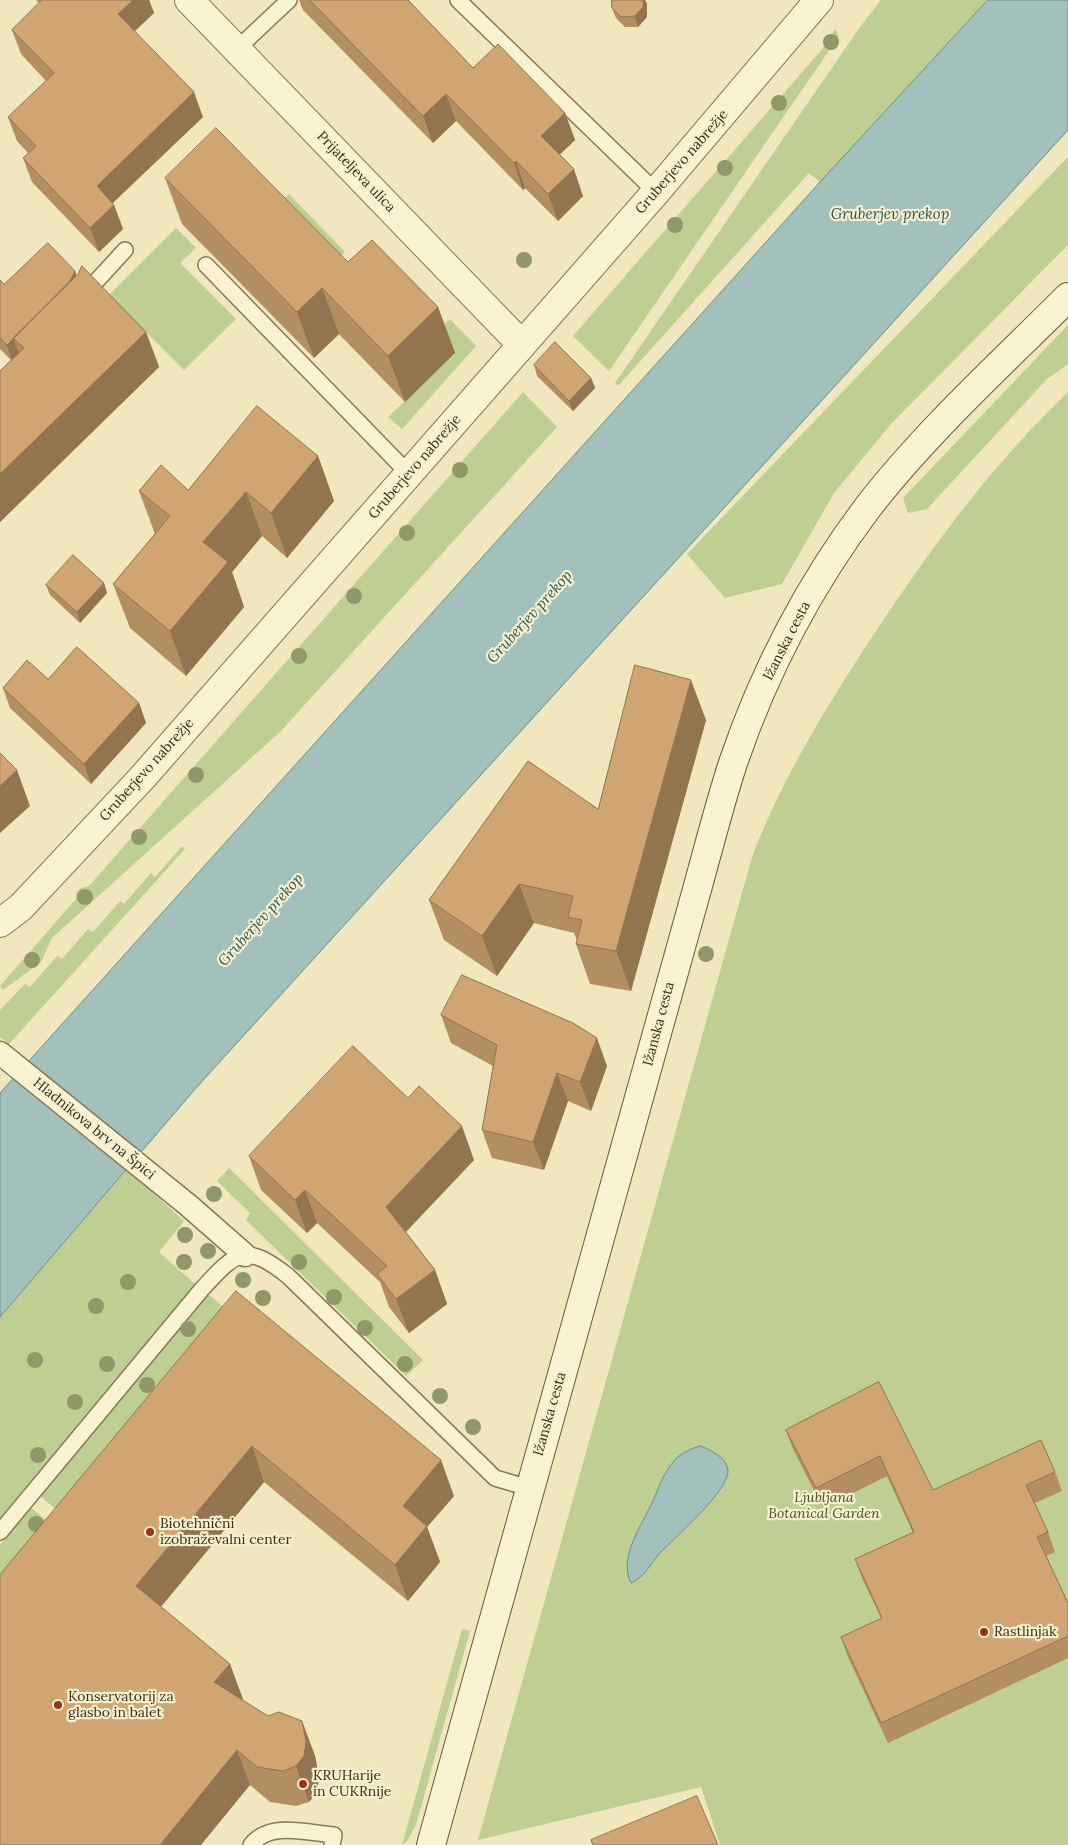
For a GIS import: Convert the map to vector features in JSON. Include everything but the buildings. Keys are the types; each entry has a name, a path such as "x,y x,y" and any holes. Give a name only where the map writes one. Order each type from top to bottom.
{"street":[{"name":"Prijateljeva ulica","path":"188,0 522,345"},
{"name":"Gruberjevo nabrežje","path":"0,923 21,907 142,778 656,192 820,0"},
{"name":"Ižanska cesta","path":"431,1845 733,764 771,669 822,575 868,507 927,440 1068,297"},
{"name":"Hladnikova brv na Špici","path":"0,1053 188,1205 245,1255"}],"lane":[{"path":"237,49 289,0"},
{"path":"458,0 656,192"},
{"path":"77,310 84,303 92,286 124,250"},
{"path":"206,265 409,474"},
{"path":"0,1532 202,1289 230,1261 245,1255 254,1255 267,1260 288,1276 495,1478 530,1488"},
{"path":"252,1845 260,1836 269,1831 282,1830 334,1835 332,1845"}],"green space":[{"path":"881,0 988,0 820,182 809,173 618,386 615,383 860,27"},
{"path":"835,29 839,36 609,371 573,336 824,47"},
{"path":"1068,157 1068,245 891,424 834,493 782,584 725,598 687,554"},
{"path":"289,194 345,252 327,270 271,212"},
{"path":"176,228 196,248 180,263 236,319 184,370 109,295"},
{"path":"450,319 476,346 402,429 388,417 455,354 435,333"},
{"path":"1068,325 1068,364 1047,379 927,509 908,513 903,498"},
{"path":"523,392 557,427 280,732 52,938 41,962 3,990 0,986 76,899 76,893 81,888 89,886"},
{"name":"Ljubljana Botanical Garden","path":"1068,392 1068,1845 720,1845 701,1787 478,1840 752,857 779,796 810,738 844,681 901,593 968,503 1015,446"},
{"path":"182,846 185,849 9,1044 0,1037 0,1010 25,984 30,987 57,956 62,959 88,929 93,932 120,901 124,904 151,873 155,877"},
{"path":"229,1168 423,1360 406,1376 246,1220 250,1213 217,1181"},
{"path":"127,1169 184,1221 159,1252 195,1284 0,1519 0,1317"},
{"path":"208,1294 249,1327 80,1529 40,1496"},
{"path":"31,1508 71,1540 0,1579 0,1545"},
{"path":"462,1629 470,1631 416,1825 407,1841 402,1845"}],"water":[{"name":"Gruberjev prekop","path":"988,0 1068,0 1068,130 196,1088 0,1317 0,1093 820,182"},
{"path":"700,1446 713,1452 724,1461 728,1470 726,1479 711,1501 660,1553 644,1574 631,1583 627,1563 629,1552 670,1465 680,1455"}],"place":[{"name":"Biotehnični izobraževalni center","path":"150,1532"},
{"name":"Rastlinjak","path":"984,1632"},
{"name":"Konservatorij za glasbo in balet","path":"58,1705"},
{"name":"KRUHarije in CUKRnije","path":"303,1784"}]}
